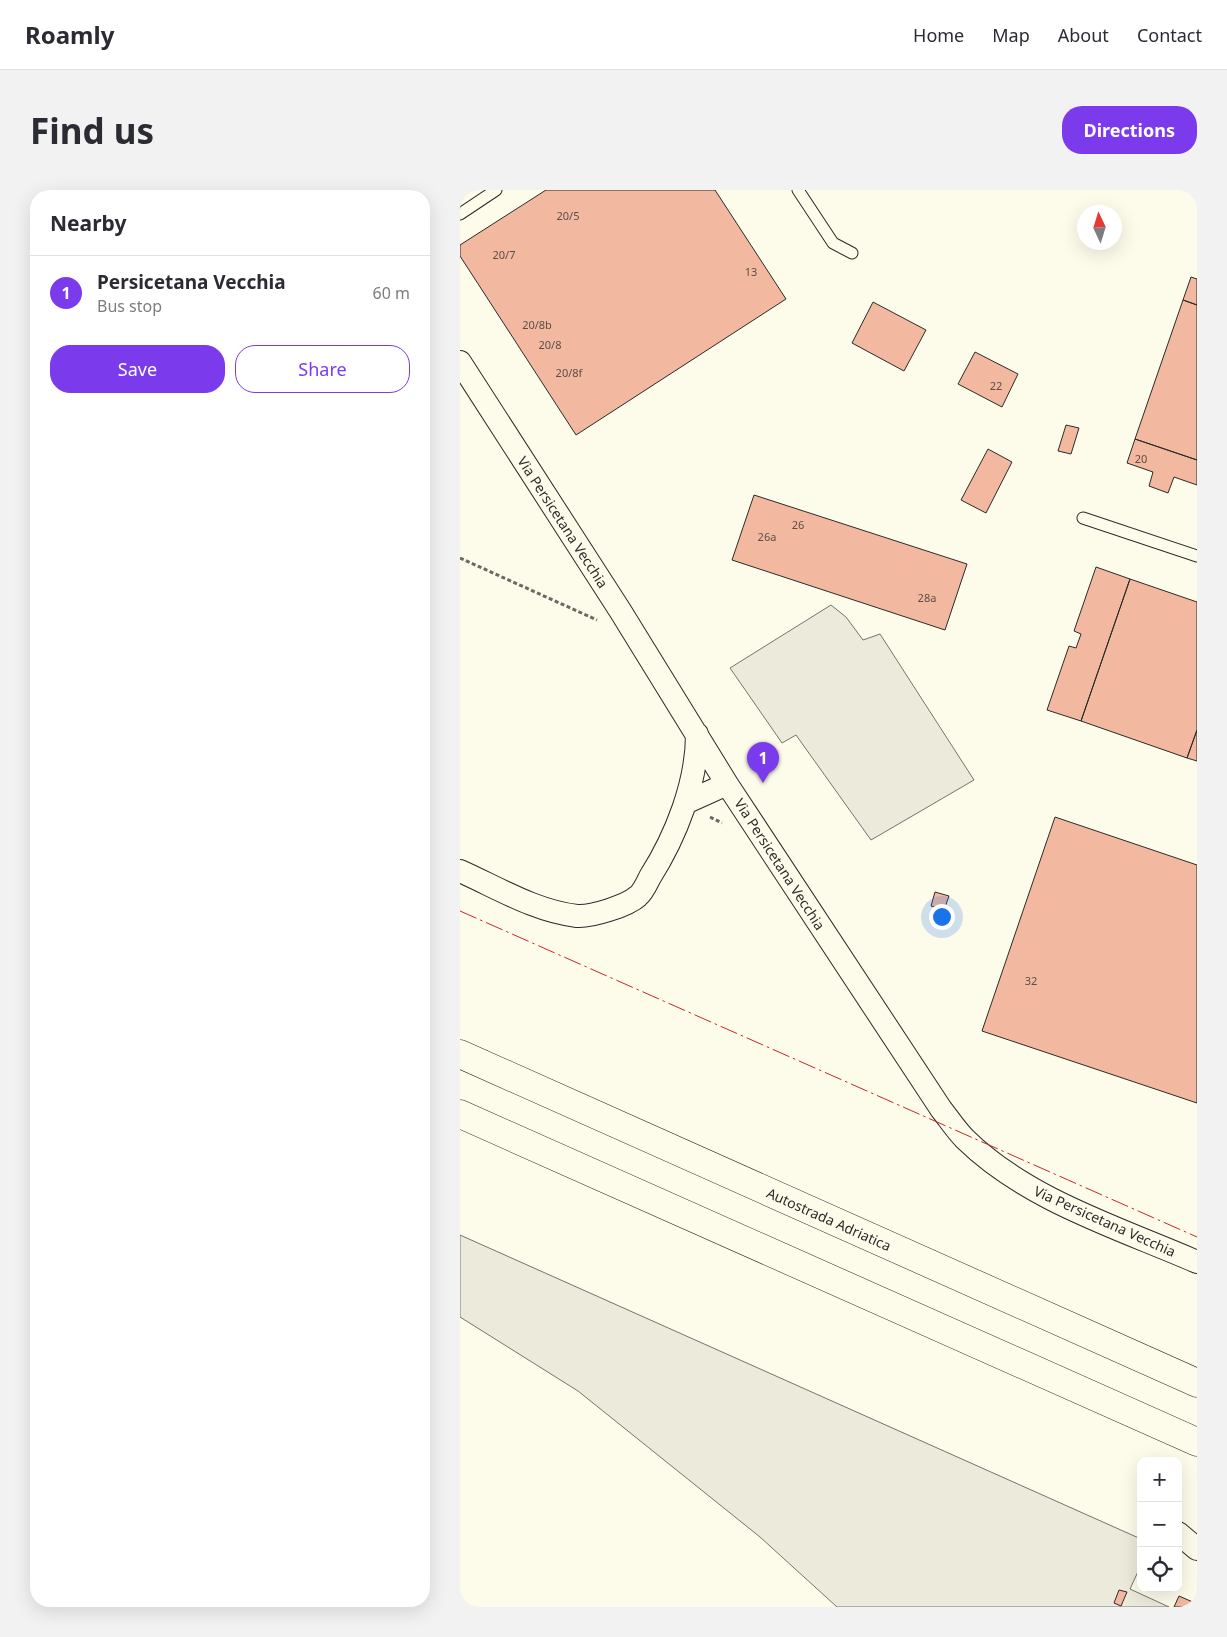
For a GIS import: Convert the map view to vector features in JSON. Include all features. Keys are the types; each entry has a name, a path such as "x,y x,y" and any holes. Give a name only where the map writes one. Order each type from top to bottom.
{"highway":[{"name":"Autostrada Adriatica","path":"460,1054 1197,1383"},
{"path":"460,1114 1197,1442"}],"street":[{"name":"Via Persicetana Vecchia","path":"460,362 728,784 941,1109 964,1138 1014,1178 1047,1198 1197,1262"},
{"path":"460,871 522,901 578,916 607,911 639,896 661,861 685,803 697,757 697,734"},
{"path":"685,803 728,784"},
{"path":"1182,1536 1197,1549"}],"lane":[{"path":"460,214 496,190"},
{"path":"798,190 833,243 852,253"},
{"path":"1083,518 1197,556"}],"path":[{"path":"460,558 597,620 602,628"}],"shaded area":[{"path":"831,605 846,617 863,640 880,634 974,780 871,840 796,735 782,743 730,668"},
{"path":"460,1235 1137,1537 1137,1574 1130,1589 1169,1607 837,1607 760,1537 578,1391 460,1317"}],"building":[{"path":"546,190 715,190 786,299 576,435 460,256 460,245"},
{"path":"1191,277 1197,279 1197,305 1183,300"},
{"path":"1183,300 1197,305 1197,460 1135,439"},
{"path":"873,302 926,330 904,371 852,343"},
{"path":"975,352 1018,374 1002,407 958,384"},
{"path":"1066,425 1079,428 1071,454 1058,451"},
{"path":"1135,439 1197,460 1197,485 1174,477 1168,493 1149,486 1153,472 1127,463"},
{"path":"988,449 1012,462 986,513 961,500"},
{"path":"754,495 967,564 945,630 732,560"},
{"path":"1096,567 1130,579 1081,721 1047,710 1069,646 1076,648 1081,634 1074,631"},
{"path":"1130,579 1197,602 1197,730 1187,758 1081,721"},
{"path":"1197,730 1197,761 1187,758"},
{"path":"1055,817 1197,865 1197,1103 982,1031"},
{"path":"935,892 949,896 944,910 931,906"},
{"path":"1119,1590 1127,1592 1121,1606 1114,1603"},
{"path":"1179,1596 1195,1603 1193,1607 1174,1607"}],"power":[{"path":"460,911 1197,1237"}],"place":[{"name":"Persicetana Vecchia","path":"763,783"}]}
